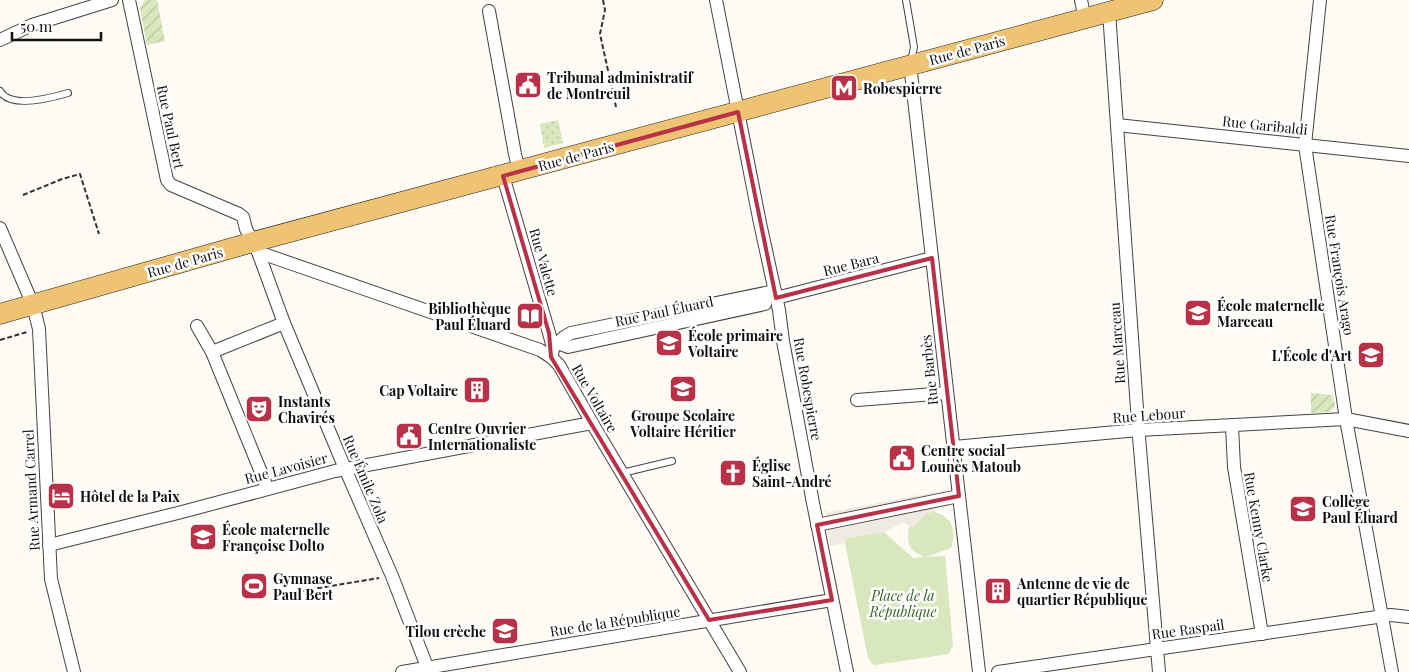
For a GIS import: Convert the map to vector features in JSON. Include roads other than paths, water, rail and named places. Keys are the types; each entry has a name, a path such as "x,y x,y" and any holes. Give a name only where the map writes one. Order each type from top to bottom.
{"main road":[{"name":"Rue de Paris","path":"0,314 255,247 910,64 1083,9 1109,12 1153,0"}],"street":[{"path":"0,40 32,25 112,0"},
{"name":"Rue Paul Bert","path":"129,0 167,180 171,185 243,217 246,229 255,247"},
{"name":"Rue Robespierre","path":"716,0 846,672"},
{"name":"Rue François Arago","path":"1320,0 1305,145 1346,419 1392,672"},
{"name":"Rue Valette","path":"489,10 515,154 511,174 554,349"},
{"name":"Rue Marceau","path":"1109,12 1138,430 1159,672"},
{"name":"Rue Barbès","path":"910,64 979,672"},
{"name":"Rue Garibaldi","path":"1117,125 1409,156"},
{"name":"Rue Armand Carrel","path":"0,229 33,305 39,329 51,579 74,672"},
{"name":"Rue Émile Zola","path":"255,247 284,323 392,576 428,670"},
{"name":"Rue Voltaire","path":"255,247 530,347 554,349 560,365 592,423 740,672"},
{"name":"Rue Bara","path":"773,294 932,258"},
{"name":"Rue Paul Éluard","path":"554,349 564,337 571,333 773,294"},
{"path":"212,352 284,323"},
{"path":"197,326 212,352 265,482 266,489"},
{"path":"857,400 947,393"},
{"name":"Rue Lebour","path":"954,447 1138,430 1346,419 1409,431"},
{"name":"Rue Lavoisier","path":"49,545 345,469 592,423"},
{"name":"Rue Kenny Clarke","path":"1232,426 1234,467 1262,634"},
{"path":"817,525 959,496"},
{"name":"Rue de la République","path":"402,672 428,670 832,600"},
{"name":"Rue Raspail","path":"998,672 1382,616 1409,617"}],"lane":[{"path":"906,0 914,47 910,64"},
{"path":"0,91 3,97 10,100 24,101 47,99 68,93"},
{"path":"622,474 672,461"}],"place":[{"name":"Tribunal administratif de Montreuil","path":"528,85"},
{"name":"Robespierre","path":"844,88"},
{"name":"École maternelle Marceau","path":"1198,313"},
{"name":"Bibliothèque Paul Éluard","path":"530,316"},
{"name":"École primaire Voltaire","path":"669,343"},
{"name":"L'École d'Art","path":"1371,355"},
{"name":"Groupe Scolaire Voltaire Héritier","path":"683,389"},
{"name":"Cap Voltaire","path":"477,390"},
{"name":"Instants Chavirés","path":"259,409"},
{"name":"Centre Ouvrier Internationaliste","path":"409,436"},
{"name":"Centre social Lounès Matoub","path":"902,458"},
{"name":"Église Saint-André","path":"733,473"},
{"name":"Hôtel de la Paix","path":"61,496"},
{"name":"Collège Paul Éluard","path":"1303,509"},
{"name":"École maternelle Françoise Dolto","path":"203,537"},
{"name":"Gymnase Paul Bert","path":"254,586"},
{"name":"Antenne de vie de quartier République","path":"998,591"},
{"name":"Tilou crèche","path":"505,631"}],"park label":[{"name":"Place de la République","path":"903,604"}]}
